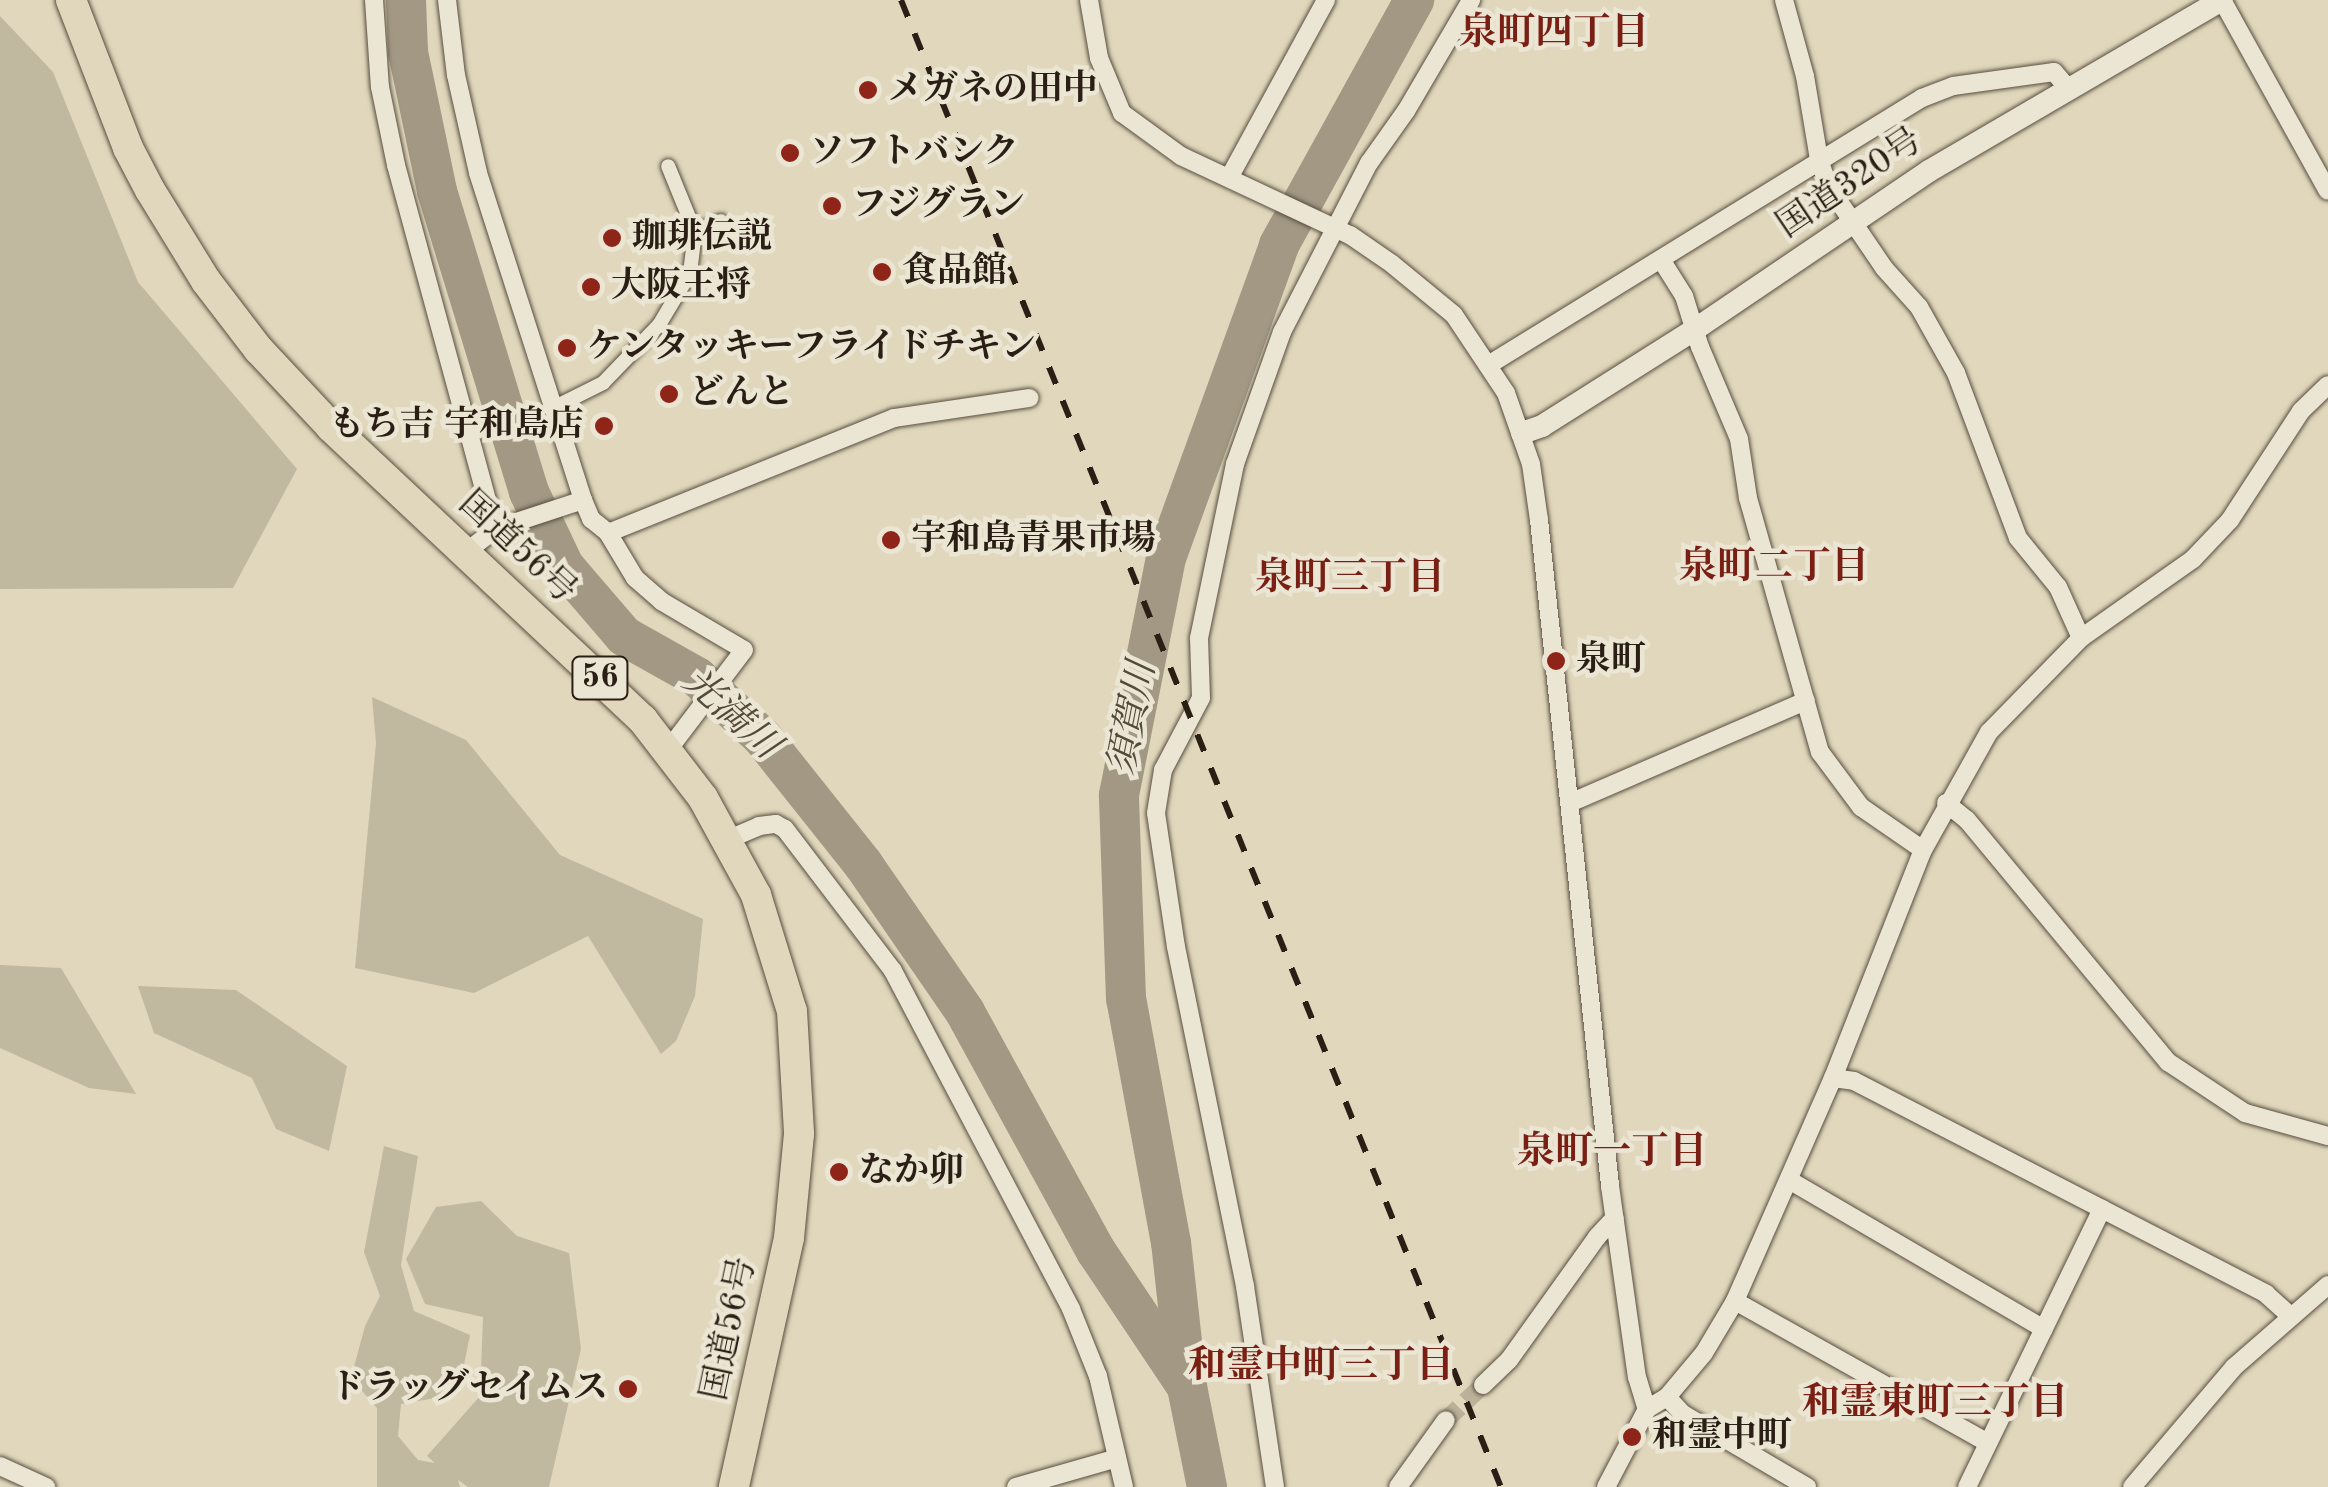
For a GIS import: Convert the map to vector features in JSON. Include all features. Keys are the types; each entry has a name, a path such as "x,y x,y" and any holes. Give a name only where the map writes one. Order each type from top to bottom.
{"highway":[{"name":"国道56号","path":"71,0 128,148 206,281 259,350 331,427 612,690 668,750 729,839 756,895 783,973 798,1059 800,1134 789,1238 734,1487"}],"street":[{"path":"374,0 380,87 396,165 502,527"},
{"path":"447,0 456,74 478,174 553,408 577,503 608,533 635,578 661,601 744,650 668,750"},
{"path":"1089,0 1100,58 1122,113 1181,156 1327,224 1392,264 1454,316 1490,364 1522,434 1539,520 1585,979 1615,1218 1637,1378 1647,1408"},
{"path":"1229,178 1326,0"},
{"path":"1276,1487 1245,1286 1176,947 1156,812 1163,770 1201,698 1199,638 1236,464 1282,332 1327,224 1471,0"},
{"path":"1784,0 1804,76 1818,160 1829,187 1928,323 1956,373 2018,538 2058,588 2082,638"},
{"path":"2222,0 2328,192"},
{"name":"国道320号","path":"1522,434 1542,426 1697,328 1930,171 2222,0"},
{"path":"1490,364 1922,98 1953,86 2054,72 2068,87"},
{"path":"553,408 603,382 660,324 690,272 695,232 668,166"},
{"path":"695,232 721,221"},
{"path":"1662,260 1684,296 1700,347 1739,438 1748,498 1796,652 1820,752 1861,807 1924,850"},
{"path":"1606,1487 1647,1408 1667,1397 1704,1354 1735,1301 1833,1078 1924,850 1946,803 1989,732 2082,638 2193,560 2230,520 2301,412 2328,385"},
{"path":"608,533 894,418 1030,398"},
{"path":"466,552 502,527 577,503"},
{"path":"1570,802 1806,702"},
{"path":"1946,803 1968,820 2168,1062 2245,1113 2328,1136"},
{"path":"729,839 760,826 776,824 785,829 893,970 1072,1309 1098,1376 1124,1487"},
{"path":"1833,1078 1854,1081 2102,1209 2266,1294 2289,1314"},
{"path":"1789,1180 2044,1329"},
{"path":"1967,1487 2102,1209"},
{"path":"1483,1385 1509,1360 1597,1236 1615,1218"},
{"path":"2132,1487 2234,1367 2289,1314 2328,1284"},
{"path":"1735,1301 1988,1443"},
{"path":"1667,1397 1683,1414 1807,1487"},
{"path":"1398,1487 1446,1420"},
{"path":"1016,1487 1117,1458"},
{"path":"0,1466 46,1487"}],"shaded area":[{"path":"0,16 53,72 138,282 297,469 233,588 0,589"},
{"path":"372,697 466,740 560,855 703,919 695,996 676,1041 661,1054 588,936 474,993 355,968 376,743"},
{"path":"0,965 61,968 136,1094 89,1088 0,1048"},
{"path":"138,986 236,990 347,1066 329,1151 276,1129 252,1078 154,1033"},
{"path":"384,1146 418,1156 401,1265 414,1311 470,1335 458,1394 401,1404 398,1436 418,1460 435,1463 427,1456 480,1396 483,1317 425,1304 406,1259 436,1207 481,1201 517,1236 569,1253 581,1349 549,1487 468,1487 458,1480 460,1487 377,1487 377,1408 351,1378 365,1326 380,1296 364,1252"}],"waterway":[{"name":"光満川","path":"406,0 408,52 437,191 529,492 564,566 624,636 697,677 762,737 863,864 965,1012 1096,1251 1187,1387"},
{"name":"須賀川","path":"1207,1487 1187,1387 1171,1243 1126,999 1119,795 1166,558 1279,245 1414,0"}],"tunnel":[{"path":"1446,1420 1483,1385"}],"railway":[{"path":"901,0 1501,1487"}],"place":[{"name":"メガネの田中","path":"868,90"},
{"name":"ソフトバンク","path":"790,153"},
{"name":"フジグラン","path":"832,206"},
{"name":"珈琲伝説","path":"612,238"},
{"name":"食品館","path":"882,272"},
{"name":"大阪王将","path":"591,287"},
{"name":"ケンタッキーフライドチキン","path":"567,348"},
{"name":"どんと","path":"669,394"},
{"name":"もち吉 宇和島店","path":"604,426"},
{"name":"宇和島青果市場","path":"891,540"},
{"name":"泉町","path":"1556,661"},
{"name":"なか卯","path":"839,1172"},
{"name":"ドラッグセイムス","path":"628,1389"},
{"name":"和霊中町","path":"1632,1437"}],"district":[{"name":"泉町四丁目","path":"1554,35"},
{"name":"泉町二丁目","path":"1774,569"},
{"name":"泉町三丁目","path":"1350,580"},
{"name":"泉町一丁目","path":"1612,1154"},
{"name":"和霊中町三丁目","path":"1321,1368"},
{"name":"和霊東町三丁目","path":"1935,1405"}]}
